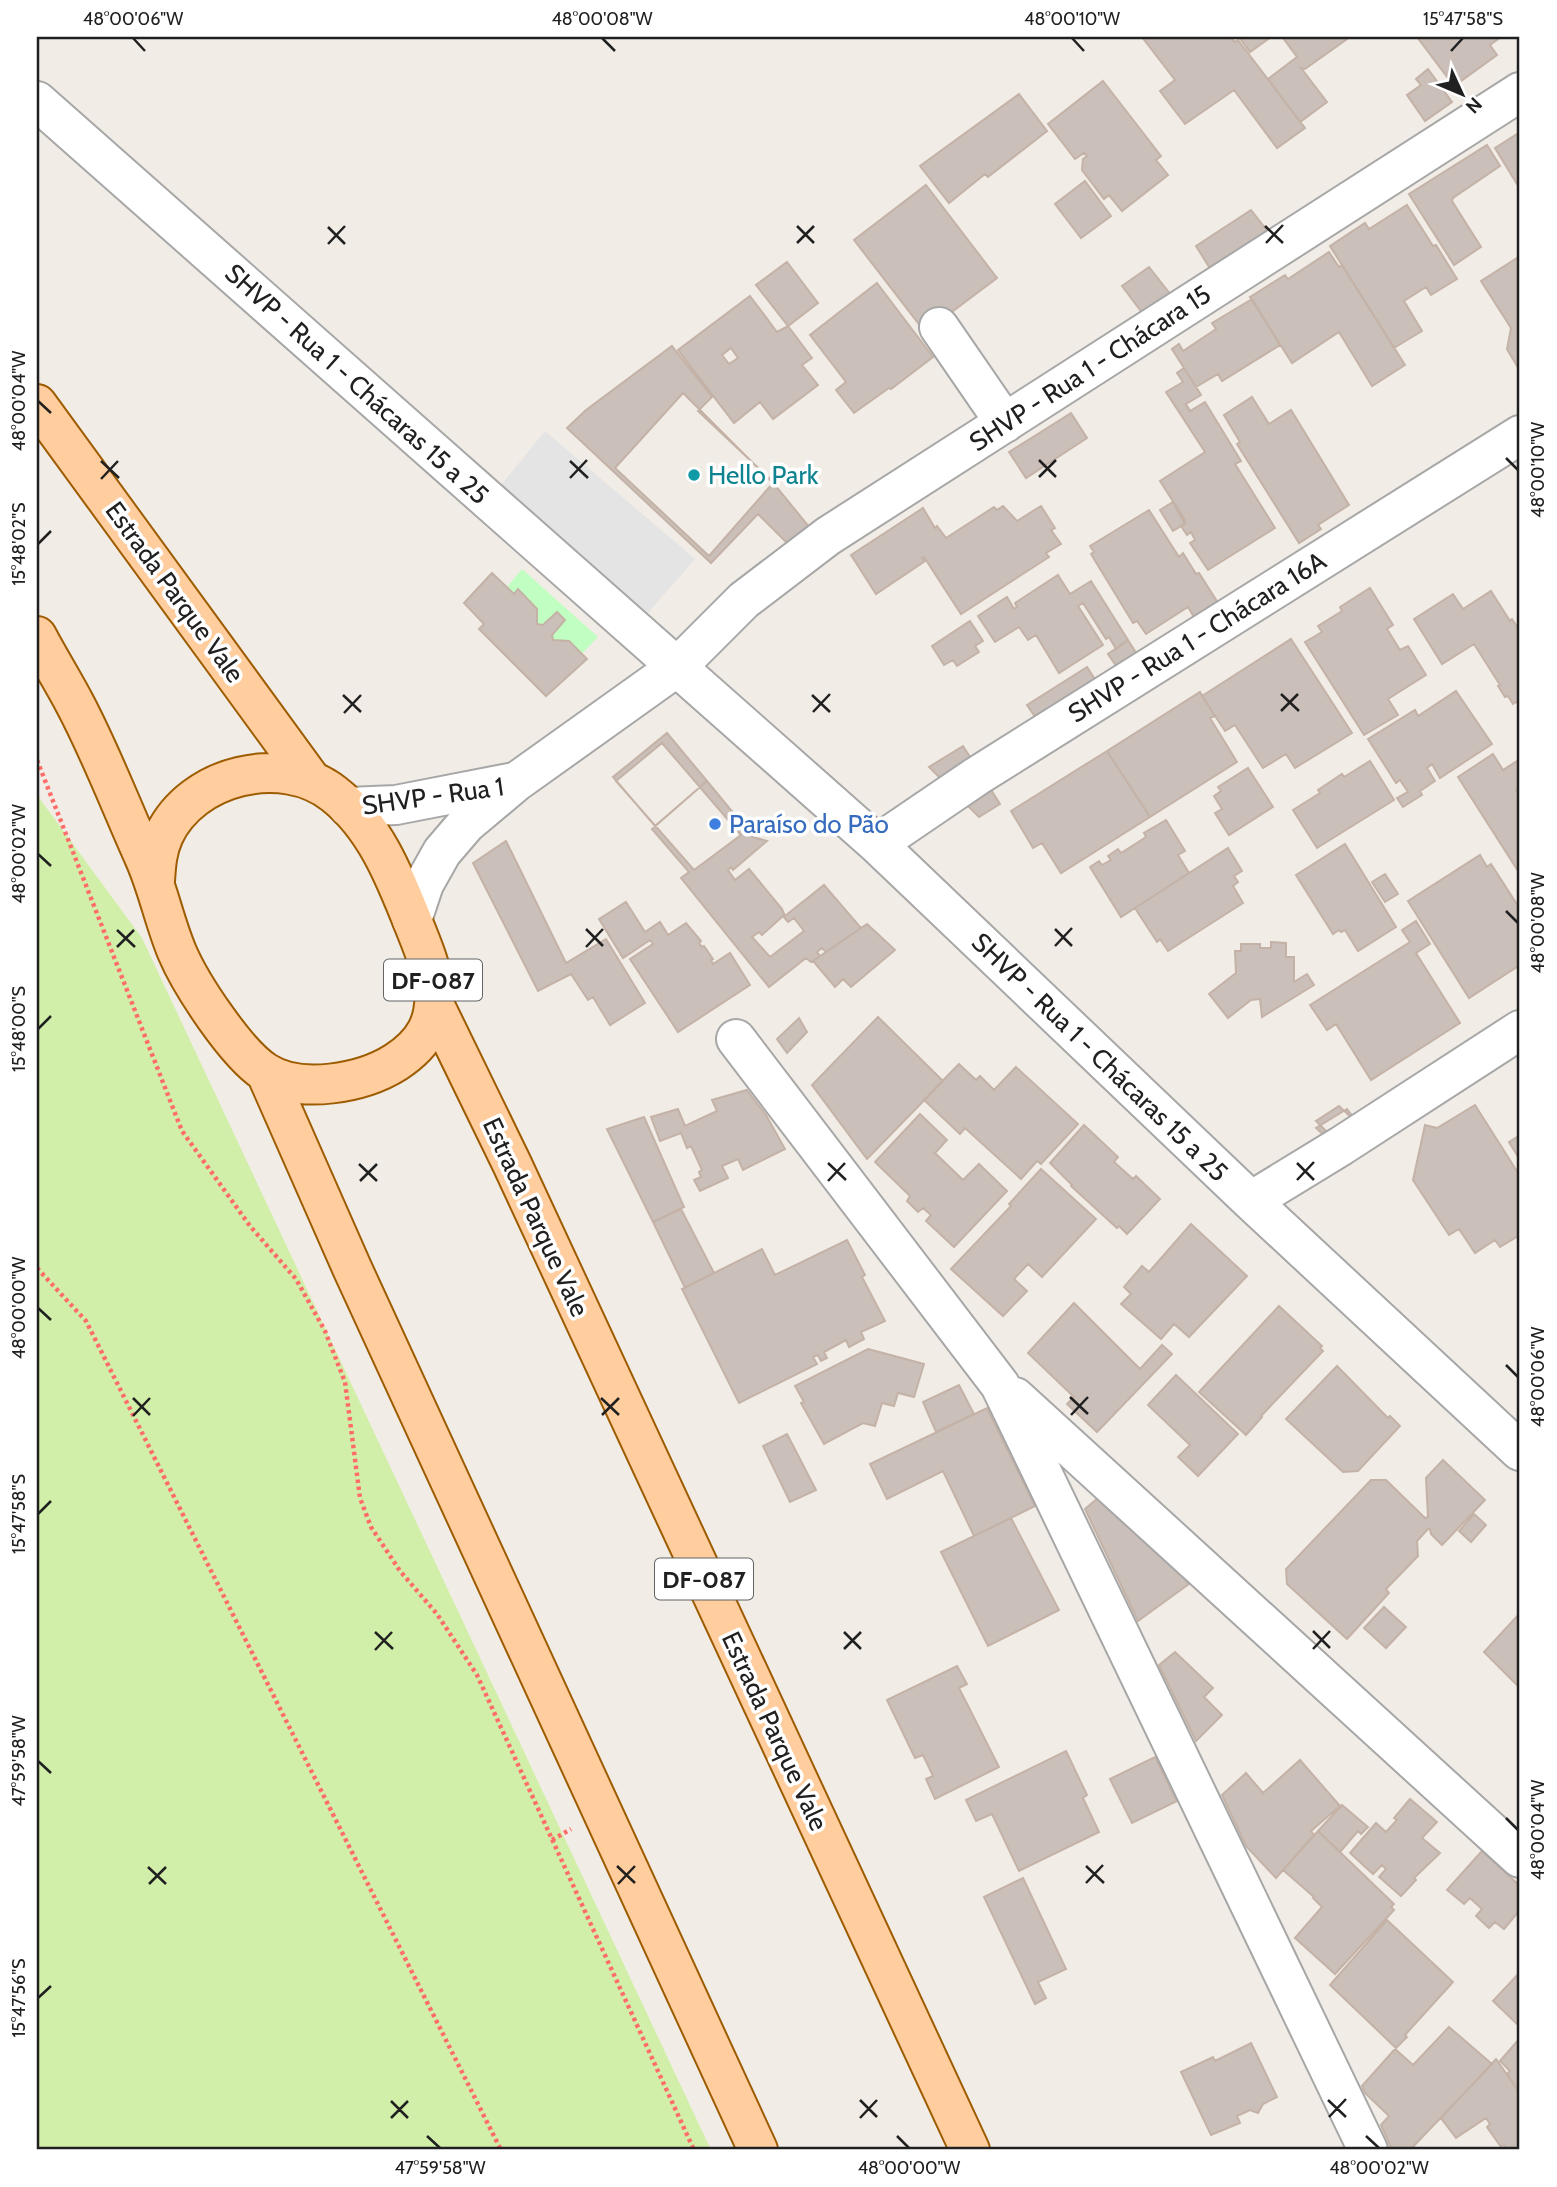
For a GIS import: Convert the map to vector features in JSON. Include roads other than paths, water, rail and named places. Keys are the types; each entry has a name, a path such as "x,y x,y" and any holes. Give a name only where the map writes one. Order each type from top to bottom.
{"main road":[{"name":"Estrada Parque Vale","path":"37,404 312,781"},
{"name":"DF-087","path":"37,636 76,706 155,881 177,951 190,978 244,1053 266,1073 352,1268 758,2150"},
{"name":"DF-087","path":"155,881 158,853 165,832 196,796 217,784 257,773 279,773 312,781 332,792 369,831 383,854 412,920 433,978 436,1008 426,1034 414,1049 379,1072 355,1080 314,1085 266,1073"},
{"name":"Estrada Parque Vale","path":"436,1008 517,1176 970,2150"}],"street":[{"name":"SHVP - Rua 1 - Chácara 15","path":"677,667 744,600 828,536 1520,92"},
{"name":"SHVP - Rua 1 - Chácaras 15 a 25","path":"37,101 877,844 1251,1201 1520,1451"},
{"path":"939,327 1005,423"},
{"name":"SHVP - Rua 1 - Chácara 16A","path":"877,844 977,776 1520,435"},
{"path":"516,782 677,667"},
{"name":"SHVP - Rua 1","path":"348,807 396,806 516,782"},
{"name":"SHVP - Rua 1","path":"412,920 424,884 442,852 466,824 516,782"},
{"path":"1251,1201 1520,1030"},
{"path":"736,1039 1000,1385 1520,1858"},
{"path":"1000,1385 1368,2150"}],"place":[{"name":"Hello Park","path":"694,475"},
{"name":"Paraíso do Pão","path":"715,824"}]}
